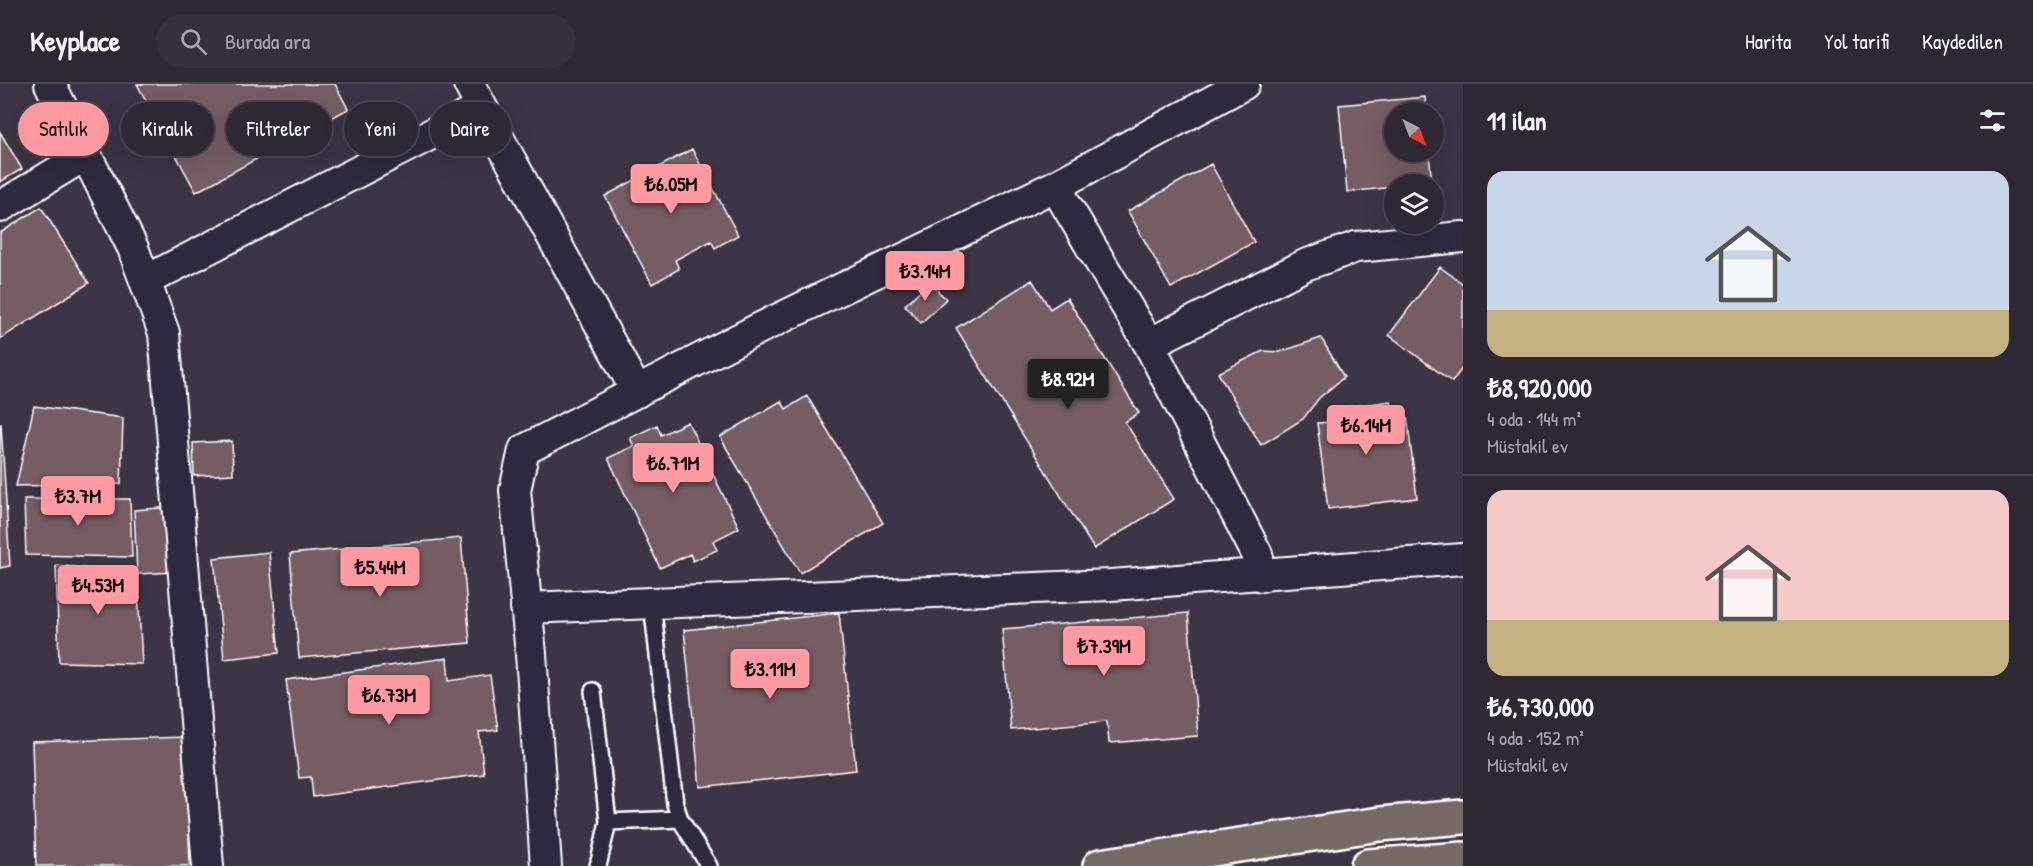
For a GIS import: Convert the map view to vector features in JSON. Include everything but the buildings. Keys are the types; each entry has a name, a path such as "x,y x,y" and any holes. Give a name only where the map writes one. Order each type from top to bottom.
{"highway":[{"path":"1100,866 1380,824 1463,817"},
{"path":"1368,866 1463,859"}],"street":[{"path":"50,84 59,102"},
{"path":"546,866 515,490 524,450 756,330 1055,186 1244,84"},
{"path":"145,281 476,96 637,392"},
{"path":"0,207 83,156"},
{"path":"86,156 133,248 164,333 208,866"},
{"path":"1055,186 1149,344 1257,554 1262,576"},
{"path":"1149,344 1305,265 1356,247 1463,237"},
{"path":"526,608 1111,585 1463,560"}],"lane":[{"path":"652,603 675,804 680,819 709,866"},
{"path":"593,691 608,822 598,866"},
{"path":"608,822 680,819"}]}
